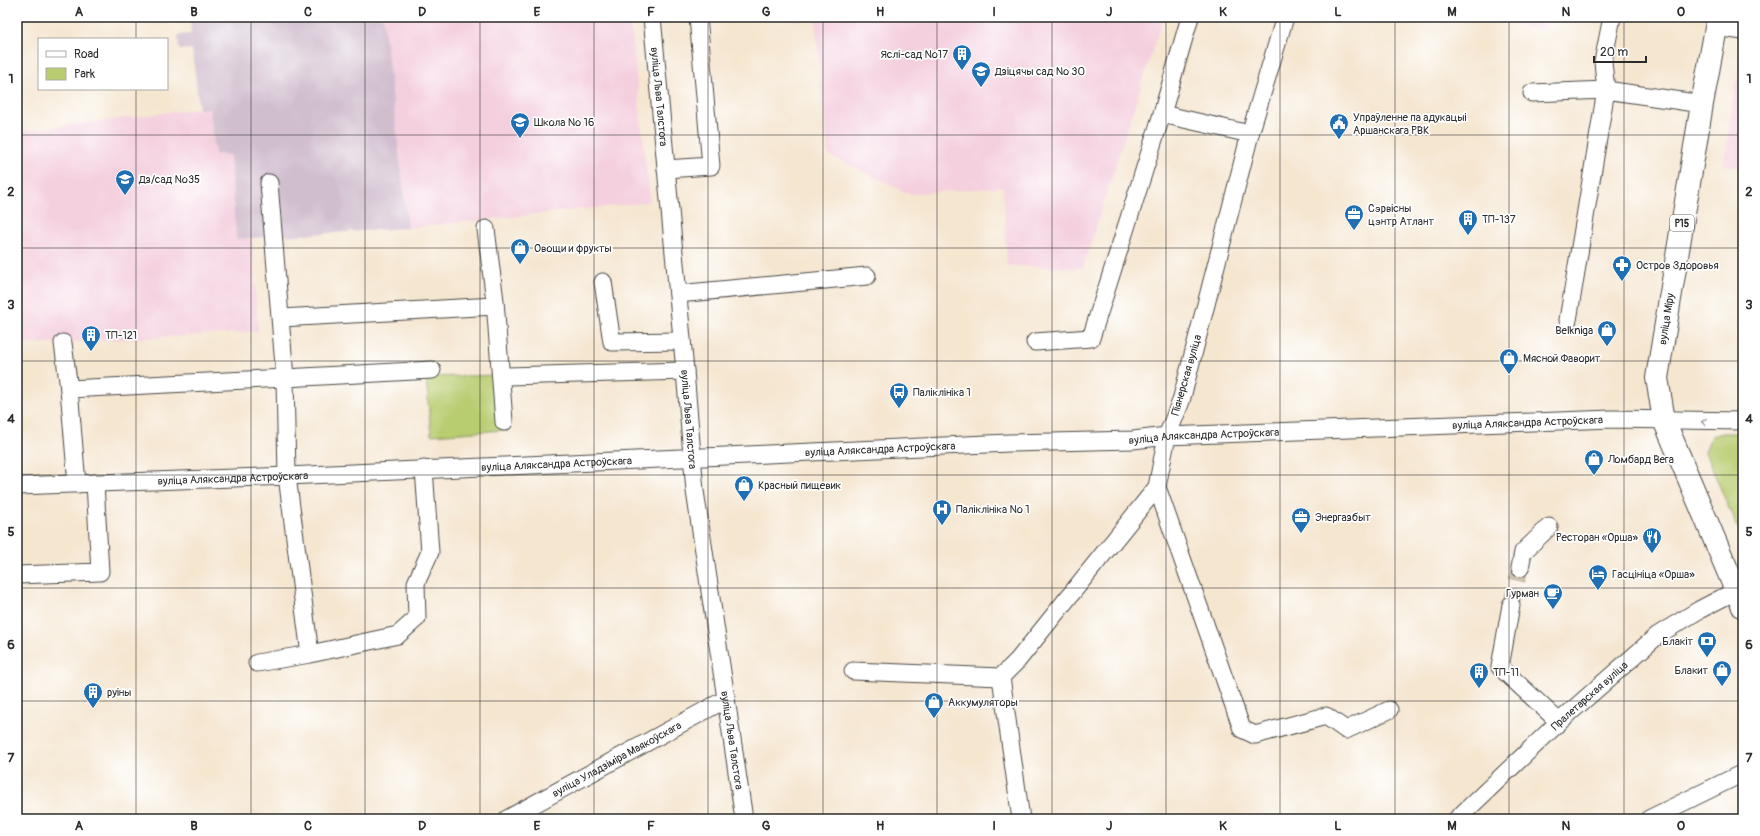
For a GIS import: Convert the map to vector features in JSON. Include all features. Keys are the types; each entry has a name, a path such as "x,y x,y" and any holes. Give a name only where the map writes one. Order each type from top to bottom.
{"main road":[{"name":"вуліца Міру","path":"1717,22 1657,378 1664,420 1741,595"}],"street":[{"name":"вуліца Льва Талстога","path":"652,17 695,491 744,819"},
{"path":"666,169 711,166 698,17"},
{"path":"1035,342 1092,338 1162,114 1190,17"},
{"name":"Піянерская вуліца","path":"1285,17 1250,134 1180,401 1167,436 1158,487 1242,729 1255,735 1326,716 1346,730 1389,710"},
{"path":"1568,320 1606,90 1602,62 1612,17"},
{"path":"1717,22 1743,31"},
{"path":"1532,93 1606,90 1702,104"},
{"path":"1162,114 1250,134"},
{"path":"269,184 285,378 287,476 310,654"},
{"path":"486,228 495,306 504,422"},
{"path":"678,294 867,276"},
{"path":"604,282 612,342 682,342"},
{"path":"281,318 495,306"},
{"path":"63,343 69,389 77,484"},
{"path":"69,389 432,370"},
{"path":"507,376 685,371"},
{"name":"вуліца Аляксандра Астроўскага","path":"17,486 287,476 1009,443 1132,440 1167,436 1612,419 1743,422"},
{"path":"257,663 398,636 417,618 416,583 430,552 424,469"},
{"path":"17,575 100,572 95,484"},
{"path":"853,671 1001,677 1018,660 1158,487"},
{"path":"1520,568 1523,552 1549,527"},
{"name":"Пралетарская вуліца","path":"1461,817 1559,722 1658,635 1699,610 1741,595"},
{"path":"1511,605 1500,667 1559,722"},
{"path":"1001,677 1021,819"},
{"name":"вуліца Уладзіміра Маякоўскага","path":"507,819 726,699"},
{"path":"1649,819 1743,774"}],"shaded area":[{"path":"190,17 383,17 408,228 236,239 230,155 215,154 210,108 199,109 192,49 179,50 178,35 191,34"},
{"name":"Школа № 16","path":"383,17 630,17 650,202 408,228"},
{"name":"Дзіцячы сад № 30","path":"793,17 1163,17 1083,268 1007,266 1003,187 909,194 828,155 815,19 794,21"},
{"path":"1489,17 1548,17 1545,31"},
{"path":"1743,42 1743,168 1723,165"},
{"name":"Дз/сад №35","path":"210,107 215,154 230,154 236,239 252,238 258,332 17,345 17,132"}],"green space":[{"path":"501,375 505,430 431,435 426,377"},
{"path":"1723,433 1743,433 1743,541 1705,452 1711,436"}],"tunnel":[{"path":"1511,605 1520,568"}],"place":[{"name":"Яслі-сад №17","path":"962,71"},
{"name":"Дзіцячы сад № 30","path":"981,88"},
{"name":"Школа № 16","path":"520,139"},
{"name":"Упраўленне па адукацыі Аршанскага РВК","path":"1339,140"},
{"name":"Дз/сад №35","path":"125,196"},
{"name":"Сэрвісны цэнтр Атлант","path":"1354,231"},
{"name":"ТП-137","path":"1468,236"},
{"name":"Овощи и фрукты","path":"520,265"},
{"name":"Остров Здоровья","path":"1622,282"},
{"name":"Belkniga","path":"1607,347"},
{"name":"ТП-121","path":"91,352"},
{"name":"Мясной Фаворит","path":"1509,375"},
{"name":"Паліклініка 1","path":"899,409"},
{"name":"Ломбард Вега","path":"1594,476"},
{"name":"Красный пищевик","path":"744,502"},
{"name":"Паліклініка № 1","path":"942,526"},
{"name":"Энергазбыт","path":"1301,534"},
{"name":"Ресторан «Орша»","path":"1652,554"},
{"name":"Гасцініца «Орша»","path":"1598,591"},
{"name":"Гурман","path":"1553,610"},
{"name":"Блакіт","path":"1707,658"},
{"name":"Блакит","path":"1722,687"},
{"name":"ТП-11","path":"1479,689"},
{"name":"руіны","path":"93,709"},
{"name":"Аккумуляторы","path":"934,719"}]}
